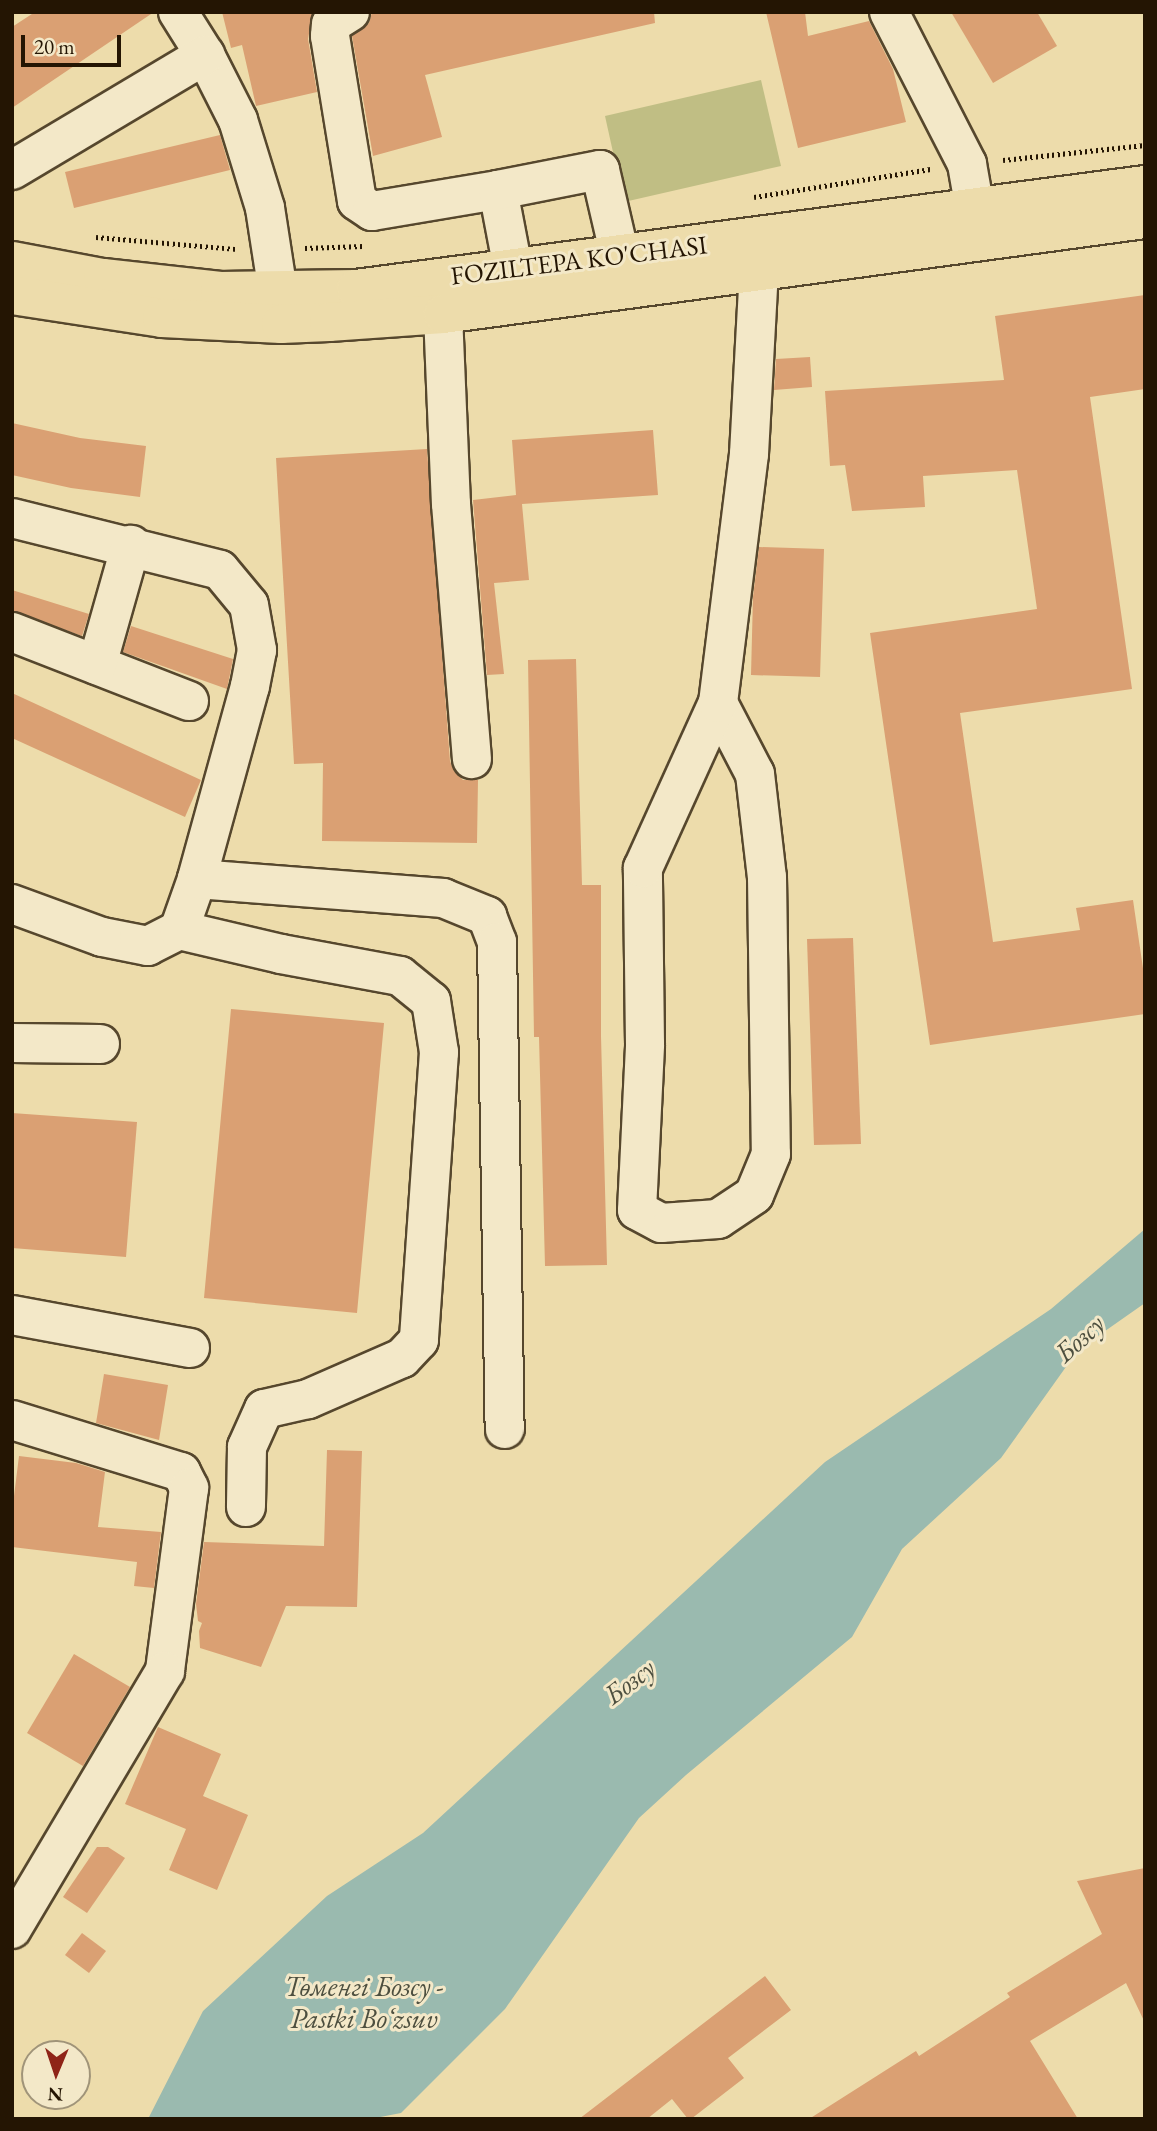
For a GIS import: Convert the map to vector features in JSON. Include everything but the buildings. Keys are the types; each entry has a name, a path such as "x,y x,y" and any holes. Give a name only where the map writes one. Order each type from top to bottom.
{"main road":[{"name":"FOZILTEPA KO'CHASI","path":"978,225 1145,185"},
{"name":"FOZILTEPA KO'CHASI","path":"12,295 149,317 225,323 329,322 443,314 757,255 978,225 1145,219"},
{"name":"FOZILTEPA KO'CHASI","path":"12,261 164,286 278,292 356,289 620,256 757,255"}],"street":[{"path":"178,12 205,55 238,120 265,208 278,292"},
{"path":"350,12 331,24 330,36 357,201 372,211 600,170 620,256"},
{"path":"889,12 967,164 978,225"},
{"path":"12,170 205,55"},
{"path":"498,190 513,269"},
{"path":"718,703 755,774 765,864 771,1154 754,1195 718,1219 661,1223 637,1210 645,1044 643,868 718,703 749,454 757,255"},
{"path":"443,314 451,504 472,758"},
{"path":"12,517 131,545 220,570 249,605 257,650 253,674 197,879 178,930"},
{"path":"97,664 131,545"},
{"path":"12,632 189,701"},
{"path":"197,879 443,898 487,916 497,942 505,1429"},
{"path":"12,904 102,937 148,946 178,930 281,954 400,976 431,1001 439,1052 419,1340 402,1358 308,1399 264,1409 247,1447 246,1507"},
{"path":"12,1043 100,1044"},
{"path":"12,1315 190,1348"},
{"path":"12,1420 181,1472 189,1488 165,1671 12,1929"}],"shaded area":[{"path":"761,80 781,166 624,202 605,116"}],"water":[{"name":"Төменгі Бозсу - Pastki Boʻzsuv","path":"1145,1229 1145,1303 1078,1350 1001,1458 902,1549 852,1637 686,1775 639,1818 505,2009 401,2113 370,2119 148,2119 203,2011 327,1896 423,1833 825,1462 1051,1309"}],"water label":[{"name":"Бозсу","path":"1079,1338"},
{"name":"Бозсу","path":"629,1681"}]}
